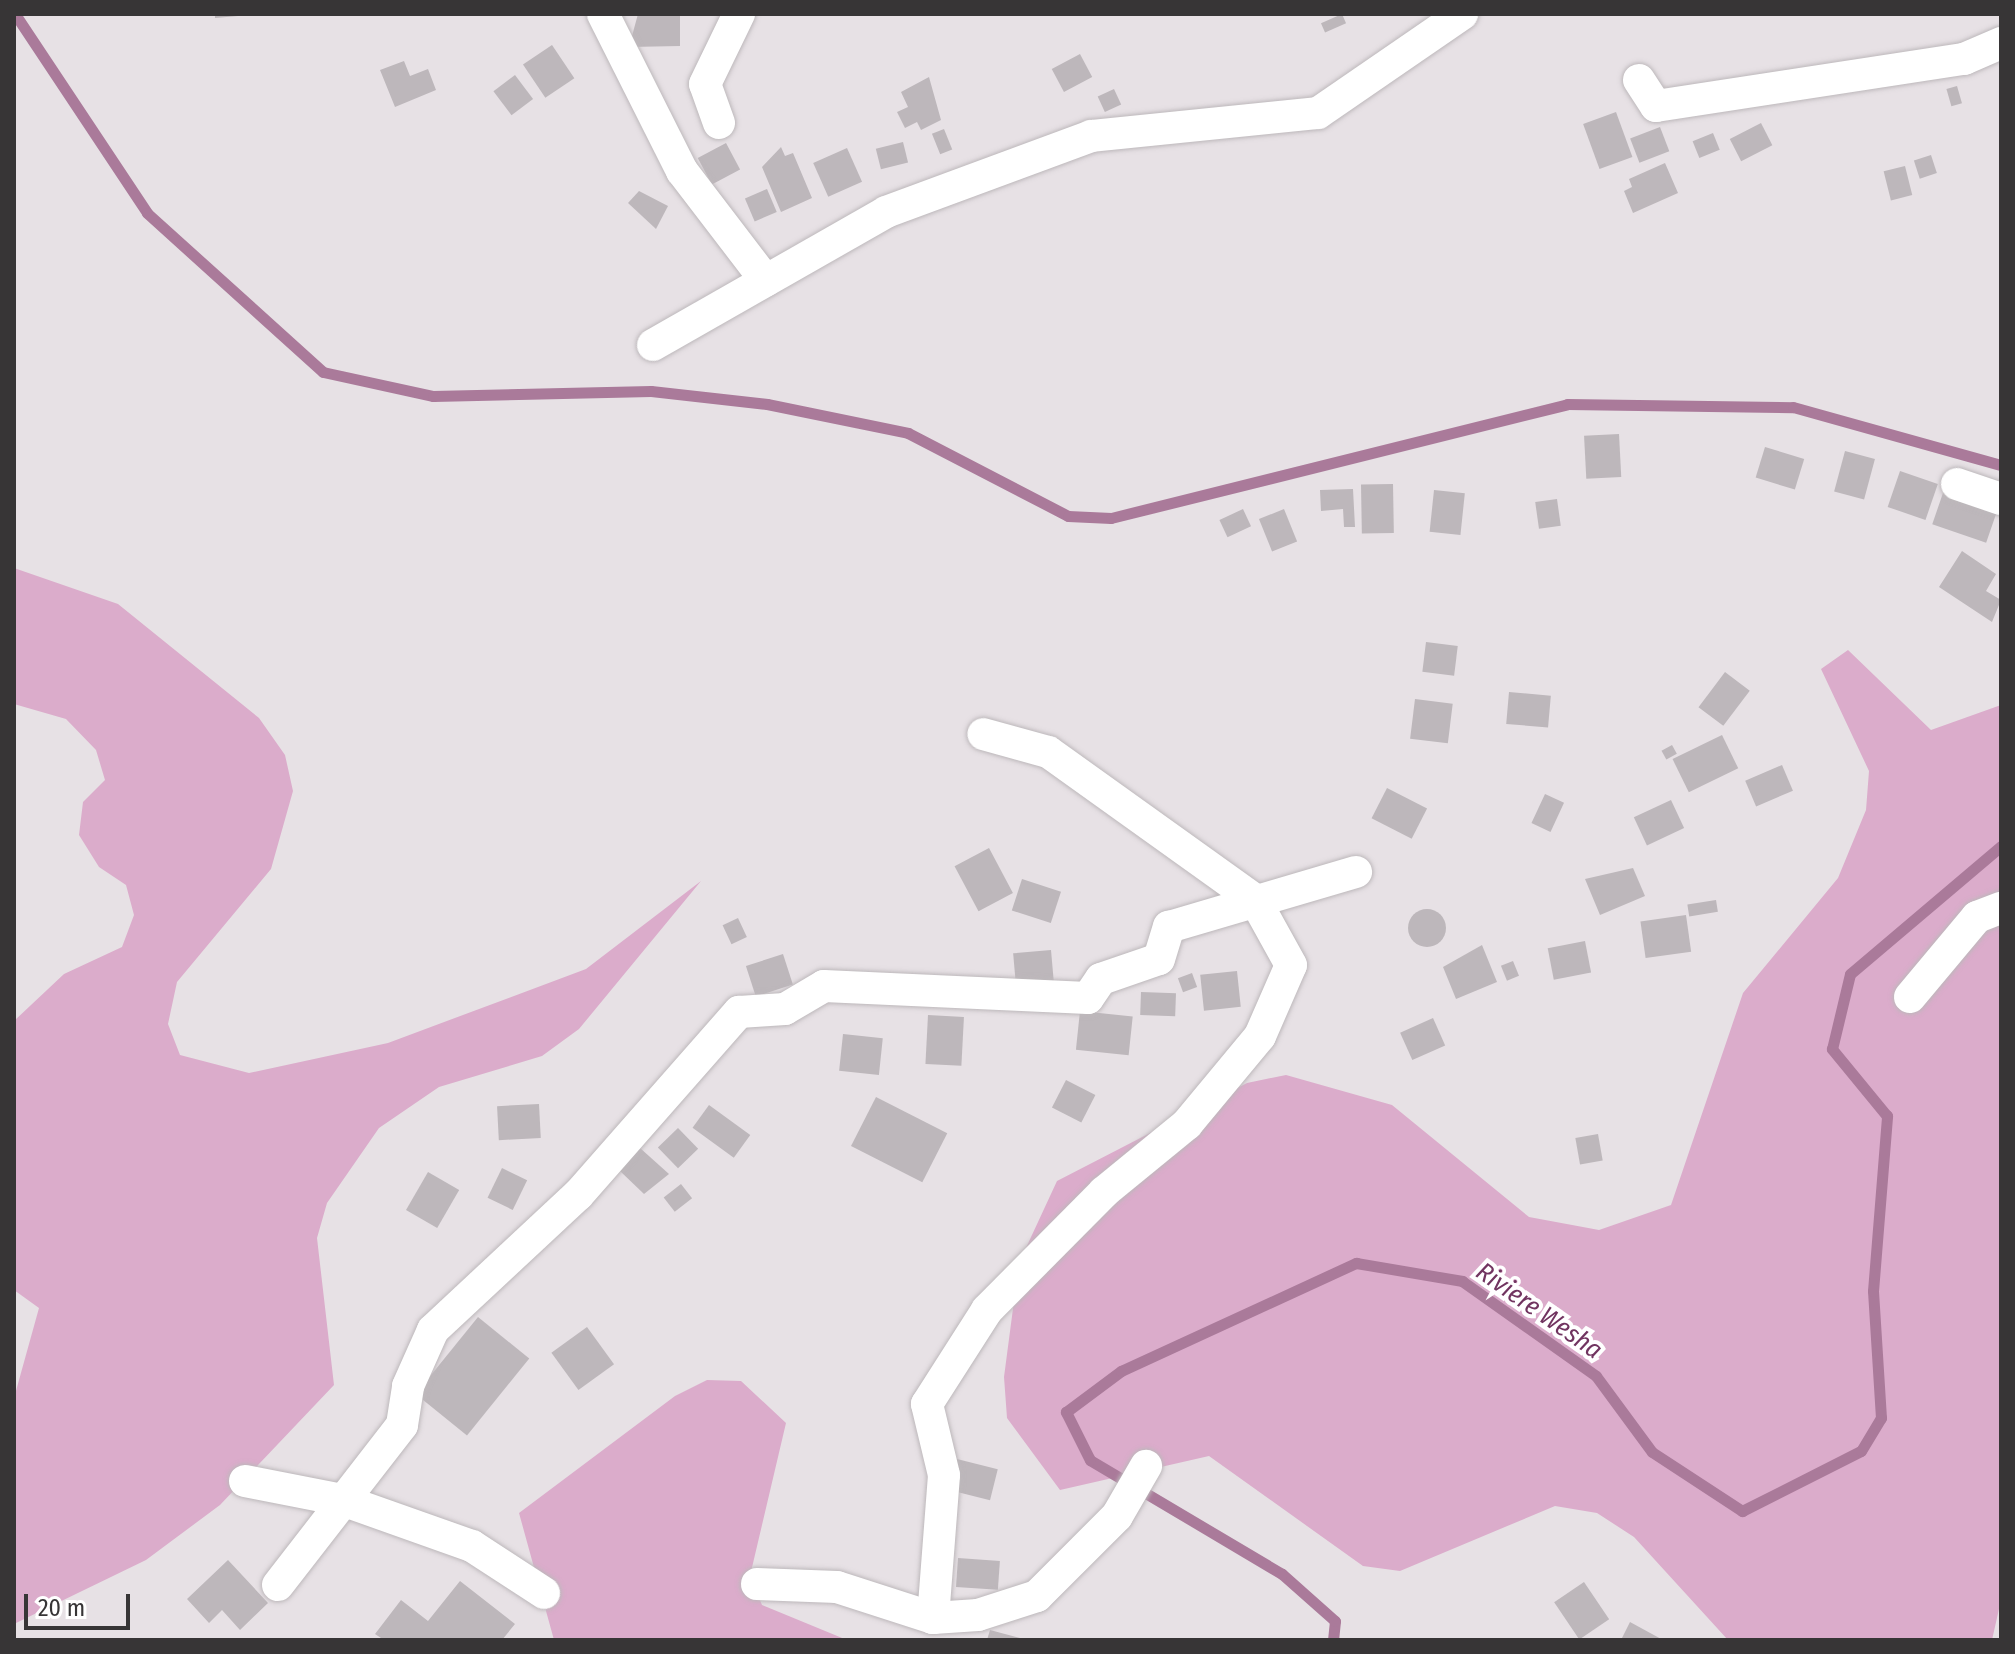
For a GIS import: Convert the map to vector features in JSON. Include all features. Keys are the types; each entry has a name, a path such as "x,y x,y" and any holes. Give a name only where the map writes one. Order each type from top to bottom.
{"street":[{"path":"603,14 682,171 766,281"},
{"path":"719,123 705,84 739,14"},
{"path":"653,345 886,212 1091,136 1318,113 1462,14"},
{"path":"1639,80 1656,106 1964,59 2001,43"},
{"path":"1957,484 2001,499"},
{"path":"933,1618 944,1475 927,1404 987,1310 1104,1192 1187,1124 1260,1036 1291,965 1255,900 1048,752 983,734"},
{"path":"278,1585 402,1425 408,1386 433,1330 578,1195 739,1012 785,1009 824,986 1088,998 1101,979 1159,959 1169,927 1356,872"},
{"path":"1910,997 1977,917 2001,908"},
{"path":"757,1584 837,1587 933,1618 978,1615 1037,1596 1117,1516 1146,1466"},
{"path":"245,1481 342,1500 472,1546 544,1593"}],"shaded area":[{"path":"14,568 118,604 259,718 285,755 293,791 271,869 177,982 168,1024 180,1055 249,1073 388,1043 586,969 701,881 579,1029 542,1056 439,1087 379,1128 327,1203 317,1238 334,1385 220,1505 146,1560 14,1624 14,1398 39,1308 14,1290 14,1021 64,974 122,947 134,915 126,885 99,867 79,835 83,802 105,780 96,750 66,719 14,704"},
{"path":"1848,650 1931,730 2001,705 2001,1600 1992,1640 1728,1640 1634,1537 1597,1513 1555,1506 1400,1571 1363,1566 1209,1456 1060,1490 1007,1418 1004,1377 1019,1263 1057,1181 1247,1083 1286,1075 1392,1105 1529,1217 1599,1230 1671,1205 1743,993 1838,878 1866,810 1869,771 1821,669"},
{"path":"707,1380 741,1381 786,1423 750,1576 762,1605 847,1640 554,1640 519,1513 675,1396"}],"building":[{"path":"215,14 238,14 238,16 215,18"},
{"path":"638,14 680,14 680,46 629,47"},
{"path":"1342,14 1346,23 1325,32 1321,23"},
{"path":"552,45 574,78 545,98 523,65"},
{"path":"1080,54 1092,77 1064,92 1052,69"},
{"path":"404,61 410,76 428,69 436,90 395,107 380,70"},
{"path":"515,75 533,99 511,115 493,91"},
{"path":"929,77 941,120 921,130 917,122 905,128 897,112 908,107 901,92"},
{"path":"1957,86 1962,103 1951,106 1946,89"},
{"path":"1114,89 1121,104 1105,112 1098,97"},
{"path":"1616,112 1632,157 1600,169 1583,124"},
{"path":"1761,123 1772,145 1741,161 1730,139"},
{"path":"1660,127 1669,151 1639,163 1630,138"},
{"path":"944,129 952,149 940,154 932,134"},
{"path":"1713,133 1720,150 1699,158 1693,141"},
{"path":"903,142 908,162 881,169 876,149"},
{"path":"726,143 740,169 712,185 698,158"},
{"path":"781,147 785,156 793,153 812,198 781,212 762,167"},
{"path":"847,148 862,182 828,197 813,163"},
{"path":"1931,155 1937,173 1920,179 1914,161"},
{"path":"1665,163 1678,193 1633,213 1624,191 1632,187 1629,179"},
{"path":"1905,166 1912,195 1891,200 1884,171"},
{"path":"767,189 777,212 755,221 745,198"},
{"path":"639,191 668,206 656,229 628,203"},
{"path":"1619,434 1621,477 1586,479 1584,436"},
{"path":"1765,447 1804,459 1795,490 1756,478"},
{"path":"1845,451 1875,459 1864,500 1834,492"},
{"path":"1900,471 1938,484 1925,520 1888,507"},
{"path":"1393,484 1394,533 1362,534 1361,485"},
{"path":"1353,489 1355,527 1344,527 1343,509 1321,511 1320,490"},
{"path":"1434,490 1465,493 1460,535 1430,532"},
{"path":"1943,493 1997,512 1986,543 1932,524"},
{"path":"1557,499 1561,526 1539,529 1535,502"},
{"path":"1243,509 1251,526 1227,537 1219,520"},
{"path":"1284,509 1297,541 1272,552 1259,519"},
{"path":"1962,551 1996,574 1986,591 2001,600 1992,622 1939,587"},
{"path":"1426,642 1458,646 1454,676 1422,672"},
{"path":"1725,672 1750,691 1723,726 1699,707"},
{"path":"1509,692 1551,696 1548,728 1506,724"},
{"path":"1415,699 1453,704 1448,743 1410,739"},
{"path":"1722,735 1738,768 1689,792 1673,759"},
{"path":"1672,745 1677,754 1666,760 1662,751"},
{"path":"1782,765 1793,791 1756,806 1745,781"},
{"path":"1387,788 1427,808 1412,839 1372,818"},
{"path":"1545,794 1564,803 1551,832 1531,823"},
{"path":"1671,800 1684,828 1647,845 1634,817"},
{"path":"989,848 1013,893 979,911 955,866"},
{"path":"1633,868 1645,896 1600,915 1585,879"},
{"path":"1022,879 1061,892 1051,923 1012,910"},
{"path":"1716,900 1718,912 1689,916 1687,905"},
{"path":"1427,909 1441,914 1446,928 1441,942 1427,947 1413,942 1408,928 1413,914"},
{"path":"1686,915 1691,952 1646,958 1640,921"},
{"path":"738,918 747,937 731,944 723,925"},
{"path":"1585,941 1591,972 1554,980 1548,948"},
{"path":"1482,945 1497,982 1456,999 1443,967"},
{"path":"1051,950 1054,987 1016,990 1013,953"},
{"path":"783,954 793,984 756,996 746,966"},
{"path":"1513,961 1519,976 1507,981 1501,966"},
{"path":"1237,971 1241,1007 1204,1011 1200,975"},
{"path":"1192,973 1197,987 1183,992 1178,978"},
{"path":"1141,992 1176,993 1175,1016 1140,1015"},
{"path":"1080,1011 1133,1017 1129,1055 1076,1050"},
{"path":"928,1015 964,1017 961,1066 925,1064"},
{"path":"1433,1018 1445,1045 1412,1060 1400,1033"},
{"path":"843,1034 883,1038 879,1075 839,1071"},
{"path":"1066,1080 1095,1095 1081,1123 1052,1108"},
{"path":"876,1097 947,1133 922,1182 851,1146"},
{"path":"539,1104 541,1138 499,1140 497,1106"},
{"path":"709,1105 750,1135 734,1158 693,1128"},
{"path":"678,1128 698,1149 678,1168 658,1147"},
{"path":"1598,1134 1603,1161 1580,1165 1575,1138"},
{"path":"640,1148 669,1174 644,1194 620,1171"},
{"path":"502,1168 527,1180 513,1210 488,1198"},
{"path":"428,1172 459,1190 437,1228 406,1210"},
{"path":"681,1184 692,1198 675,1212 664,1198"},
{"path":"478,1317 529,1359 467,1435 416,1394"},
{"path":"587,1327 614,1364 578,1390 551,1353"},
{"path":"957,1459 998,1469 990,1500 949,1490"},
{"path":"958,1558 1000,1561 998,1590 956,1587"},
{"path":"228,1560 268,1603 240,1630 222,1610 209,1623 187,1599"},
{"path":"460,1581 515,1624 502,1640 384,1640 375,1634 401,1600 428,1621"},
{"path":"1584,1582 1609,1619 1579,1639 1554,1602"},
{"path":"1630,1622 1663,1640 1621,1640"},
{"path":"990,1630 1024,1639 1024,1640 987,1640"}],"waterway":[{"path":"15,14 147,213 323,372 433,396 651,391 767,404 908,433 1068,516 1111,518 1567,404 1793,407 2001,465"},
{"name":"Riviere Wesha","path":"1333,1640 1335,1621 1282,1574 1090,1460 1066,1412 1121,1371 1356,1263 1462,1281 1596,1376 1652,1452 1742,1511 1861,1451 1881,1418 1873,1291 1887,1116 1832,1049 1850,974 2001,846"}]}
